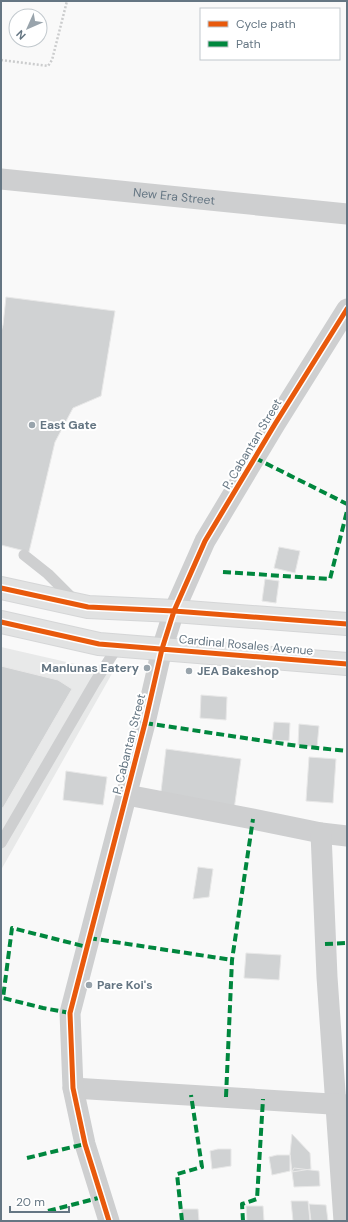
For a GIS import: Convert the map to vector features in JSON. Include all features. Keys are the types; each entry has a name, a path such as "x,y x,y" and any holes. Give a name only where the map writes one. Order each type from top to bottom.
{"main road":[{"path":"1,588 88,607 174,611 347,624"},
{"name":"Cardinal Rosales Avenue","path":"1,622 99,644 347,664"}],"street":[{"name":"New Era Street","path":"1,179 347,214"},
{"name":"P. Cabantan Street","path":"109,1221 85,1144 73,1088 70,1013 127,795 162,649 174,611 205,541 275,424 347,309"},
{"path":"127,795 321,833 347,836"},
{"path":"321,833 326,977 341,1105 344,1221"},
{"path":"73,1088 341,1105"}],"lane":[{"path":"24,555 48,574 79,605"},
{"path":"1,844 95,682 118,646"}],"path":[{"path":"1,60 48,66 52,60 66,1"}],"shaded area":[{"path":"1,647 84,666 114,670 1,870"}],"building":[{"name":"East Gate","path":"6,297 115,311 101,396 73,408 55,442 29,552 1,545 1,332"},
{"path":"279,547 300,551 295,573 274,568"},
{"path":"265,579 279,581 276,603 262,601"},
{"path":"1,666 58,680 72,689 3,808 1,807"},
{"path":"201,695 227,697 226,720 200,718"},
{"path":"274,722 290,723 289,741 272,740"},
{"path":"299,724 319,726 317,747 298,745"},
{"path":"166,749 241,759 234,810 160,800"},
{"path":"309,757 336,759 333,803 306,801"},
{"path":"66,771 107,777 103,805 63,800"},
{"path":"198,867 213,869 209,897 193,899"},
{"path":"246,953 281,955 279,980 244,978"},
{"path":"292,1134 310,1153 311,1169 292,1172 290,1154"},
{"path":"218,1149 231,1149 231,1166 212,1169 210,1151"},
{"path":"277,1155 290,1155 290,1171 272,1175 269,1157"},
{"path":"294,1168 319,1171 320,1186 294,1187 292,1172"},
{"path":"291,1201 308,1201 310,1221 293,1221"},
{"path":"309,1204 326,1205 328,1221 311,1221"},
{"path":"246,1206 263,1206 264,1221 247,1221"},
{"path":"181,1209 198,1209 199,1221 182,1221"}],"marked path":[{"path":"255,458 347,504"},
{"path":"223,572 330,579 347,511"},
{"path":"145,723 298,746 347,751"},
{"path":"226,1097 232,960 253,819"},
{"path":"70,1013 3,998 12,928 87,947"},
{"path":"89,938 232,960"},
{"path":"325,944 347,943"},
{"path":"182,1221 177,1174 202,1167 191,1095"},
{"path":"243,1221 242,1204 257,1199 263,1099"},
{"path":"27,1158 85,1144"},
{"path":"48,1211 102,1197"}],"cycle path":[{"path":"109,1221 85,1144 73,1088 70,1013 145,723 162,649 174,611 205,541 275,424 347,309"},
{"path":"1,588 88,607 174,611 347,624"},
{"path":"1,622 99,644 347,664"}],"place":[{"name":"East Gate","path":"32,425"},
{"name":"Manlunas Eatery","path":"147,668"},
{"name":"JEA Bakeshop","path":"189,671"},
{"name":"Pare Koi's","path":"89,985"}]}
